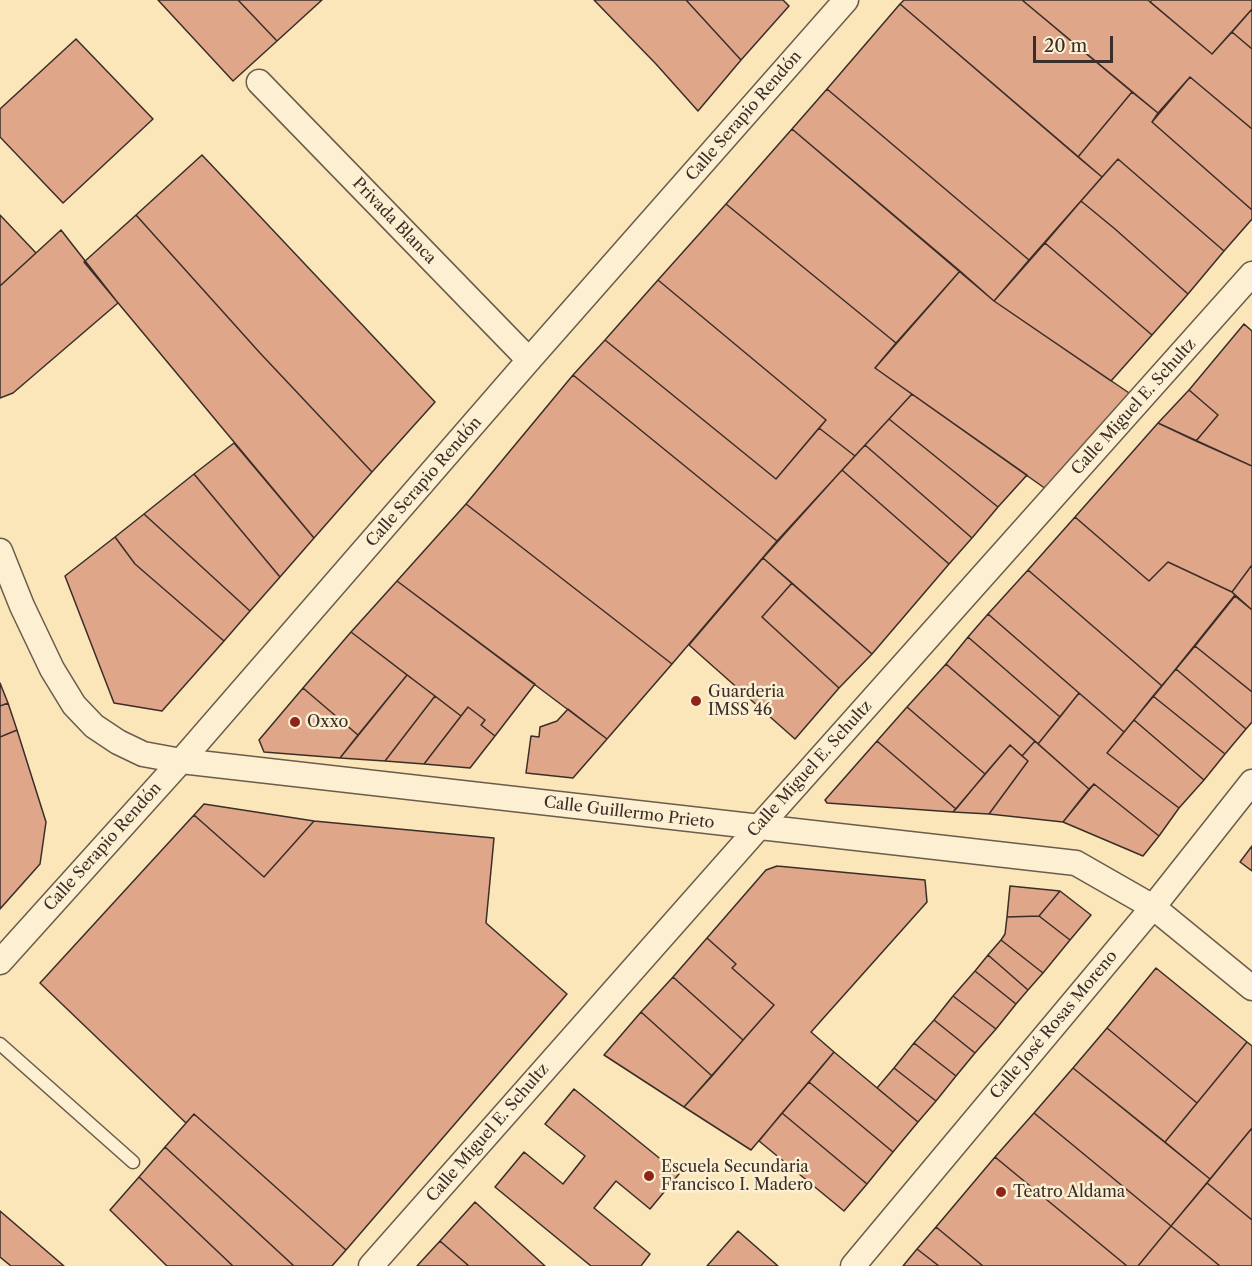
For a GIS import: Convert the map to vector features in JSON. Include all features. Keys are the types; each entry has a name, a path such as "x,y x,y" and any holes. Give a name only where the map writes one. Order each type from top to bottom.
{"street":[{"name":"Calle Serapio Rendón","path":"0,962 181,761 529,360 846,0"},
{"name":"Privada Blanca","path":"259,82 529,360"},
{"name":"Calle Miguel E. Schultz","path":"371,1266 758,828 1250,282"},
{"name":"Calle Guillermo Prieto","path":"0,550 22,606 52,669 74,705 94,726 118,742 143,754 181,761 1076,863 1153,907 1252,988"},
{"name":"Calle José Rosas Moreno","path":"853,1266 1153,907 1252,782"}],"lane":[{"path":"0,1044 133,1162"}],"building":[{"path":"158,0 238,0 277,41 233,81"},
{"path":"238,0 322,0 277,41"},
{"path":"594,0 686,0 741,60 698,111"},
{"path":"686,0 783,0 789,6 741,60"},
{"path":"904,0 1022,0 1132,92 1078,157 900,4"},
{"path":"1022,0 1148,0 1212,54 1232,32 1252,49 1252,129 1190,77 1158,113"},
{"path":"1152,0 1252,0 1252,9 1212,54 1150,2"},
{"path":"900,4 1102,177 1029,260 827,89"},
{"path":"1252,9 1252,49 1232,32"},
{"path":"76,39 153,119 63,203 0,137 0,109"},
{"path":"1190,77 1252,129 1252,210 1152,122"},
{"path":"827,89 1029,260 994,301 792,129"},
{"path":"1132,92 1158,113 1152,122 1252,210 1252,219 1224,251 1118,159 1102,177 1078,157"},
{"path":"792,129 960,271 896,343 726,204"},
{"path":"202,155 435,402 372,472 260,353 136,215"},
{"path":"1118,159 1224,251 1188,294 1081,201"},
{"path":"1081,201 1188,294 1152,335 1045,243"},
{"path":"726,204 896,343 875,368 912,394 855,456 819,428 826,420 658,280"},
{"path":"0,215 36,253 0,286"},
{"path":"136,215 260,353 372,472 314,538 84,262"},
{"path":"61,230 118,303 13,393 0,398 0,286"},
{"path":"1045,243 1152,335 1111,381 994,301"},
{"path":"960,271 994,301 1135,397 1053,494 875,368"},
{"path":"658,280 826,420 776,479 605,340"},
{"path":"1244,324 1252,331 1252,466 1196,441 1218,415 1189,390"},
{"path":"605,340 776,479 819,428 855,456 777,541 573,375"},
{"path":"573,375 777,541 672,664 466,504"},
{"path":"1189,390 1218,415 1196,441 1158,423"},
{"path":"912,394 1027,475 998,507 889,419"},
{"path":"889,419 998,507 972,538 865,445"},
{"path":"1158,423 1252,466 1252,565 1232,592 1168,562 1149,581 1075,517"},
{"path":"234,443 314,538 280,577 194,474"},
{"path":"865,445 972,538 949,564 842,470"},
{"path":"842,470 949,564 872,654 763,558"},
{"path":"194,474 280,577 250,611 144,514"},
{"path":"466,504 672,664 607,739 397,581"},
{"path":"144,514 250,611 224,641 135,564 115,537"},
{"path":"1075,517 1149,581 1168,562 1235,595 1162,686 1028,570"},
{"path":"115,537 135,564 224,641 162,711 114,703 65,576"},
{"path":"763,558 792,583 762,617 839,688 795,739 689,645"},
{"path":"1252,565 1252,610 1232,592"},
{"path":"1028,570 1162,686 1124,732 988,614"},
{"path":"397,581 535,684 495,736 481,725 485,720 468,707 461,716 351,632"},
{"path":"792,583 872,654 839,688 762,617"},
{"path":"1235,596 1252,610 1252,692 1195,646"},
{"path":"988,614 1079,693 1060,717 968,637"},
{"path":"351,632 407,675 358,735 303,688"},
{"path":"968,637 1060,717 1038,744 946,664"},
{"path":"1195,646 1252,692 1252,722 1246,729 1176,669"},
{"path":"946,664 1035,741 1022,756 1010,745 985,774 907,707"},
{"path":"1176,669 1246,729 1225,754 1153,696"},
{"path":"407,675 435,696 385,761 340,758"},
{"path":"0,683 8,703 0,706"},
{"path":"303,688 358,735 340,758 264,752 259,740"},
{"path":"1079,693 1124,732 1107,753 1179,808 1159,836 1094,784 1089,789 1038,744"},
{"path":"435,696 461,716 424,764 385,761"},
{"path":"1153,696 1225,754 1204,780 1134,720"},
{"path":"8,703 17,730 0,737 0,706"},
{"path":"468,707 485,720 481,725 495,736 470,768 424,764"},
{"path":"907,707 985,774 956,809 877,741"},
{"path":"568,709 607,739 573,778 526,773 531,736 539,737 540,727 557,721"},
{"path":"1134,720 1204,780 1179,808 1107,753"},
{"path":"17,730 46,822 40,864 0,909 0,737"},
{"path":"877,741 956,809 953,812 827,803 825,800"},
{"path":"1035,741 1089,789 1063,822 989,814 1028,761 1022,756"},
{"path":"1010,745 1028,761 989,814 953,812"},
{"path":"1094,784 1159,836 1143,856 1063,822"},
{"path":"204,804 314,821 264,877 194,815"},
{"path":"194,815 264,877 314,821 494,838 486,923 567,994 346,1250 194,1114 186,1123 40,983"},
{"path":"1252,846 1252,871 1240,862"},
{"path":"777,866 925,880 927,902 811,1032 834,1052 751,1150 684,1107 774,1005 732,968 736,964 707,938 766,870"},
{"path":"1010,886 1060,891 1039,916 1007,917"},
{"path":"1060,891 1091,915 1070,940 1039,916"},
{"path":"1039,916 1070,940 1043,973 1001,940 1005,934 1007,917"},
{"path":"707,938 736,964 732,968 774,1005 743,1040 673,977"},
{"path":"1001,940 1043,973 1028,990 988,955"},
{"path":"988,955 1028,990 1016,1004 975,971"},
{"path":"1156,968 1247,1042 1197,1103 1107,1028"},
{"path":"975,971 1016,1004 996,1029 953,996"},
{"path":"673,977 743,1040 712,1076 641,1012"},
{"path":"953,996 996,1029 975,1053 934,1020"},
{"path":"641,1012 712,1076 684,1107 604,1055"},
{"path":"934,1020 975,1053 956,1076 914,1043"},
{"path":"1107,1028 1197,1103 1165,1142 1073,1068"},
{"path":"1247,1042 1252,1046 1252,1128 1210,1179 1165,1142"},
{"path":"914,1043 956,1076 936,1101 894,1068"},
{"path":"834,1052 918,1122 893,1152 809,1082"},
{"path":"894,1068 936,1101 918,1122 877,1088"},
{"path":"1073,1068 1210,1179 1171,1226 1034,1113"},
{"path":"809,1082 893,1152 867,1184 782,1113"},
{"path":"574,1089 679,1174 650,1209 616,1181 594,1208 650,1254 641,1266 591,1266 495,1187 524,1152 563,1184 585,1156 545,1124"},
{"path":"782,1113 867,1184 844,1211 759,1141"},
{"path":"1034,1113 1171,1226 1138,1266 1127,1266 995,1157"},
{"path":"194,1114 346,1250 332,1266 294,1266 165,1147"},
{"path":"1252,1128 1252,1220 1207,1183"},
{"path":"165,1147 294,1266 233,1266 139,1177"},
{"name":"Teatro Aldama","path":"995,1157 1127,1266 983,1266 936,1227"},
{"path":"139,1177 233,1266 167,1266 110,1210"},
{"path":"1207,1183 1252,1220 1252,1266 1220,1266 1171,1226"},
{"path":"475,1202 545,1266 469,1266 440,1241"},
{"path":"0,1211 64,1266 11,1266 0,1257"},
{"path":"1171,1226 1220,1266 1138,1266"},
{"path":"936,1227 983,1266 939,1266 917,1249"},
{"path":"738,1231 778,1266 707,1266"},
{"path":"440,1241 469,1266 417,1266"},
{"path":"917,1249 939,1266 903,1266"}],"place":[{"name":"Guarderia IMSS 46","path":"696,701"},
{"name":"Oxxo","path":"295,722"},
{"name":"Escuela Secundaria Francisco I. Madero","path":"649,1176"},
{"name":"Teatro Aldama","path":"1001,1192"}]}
